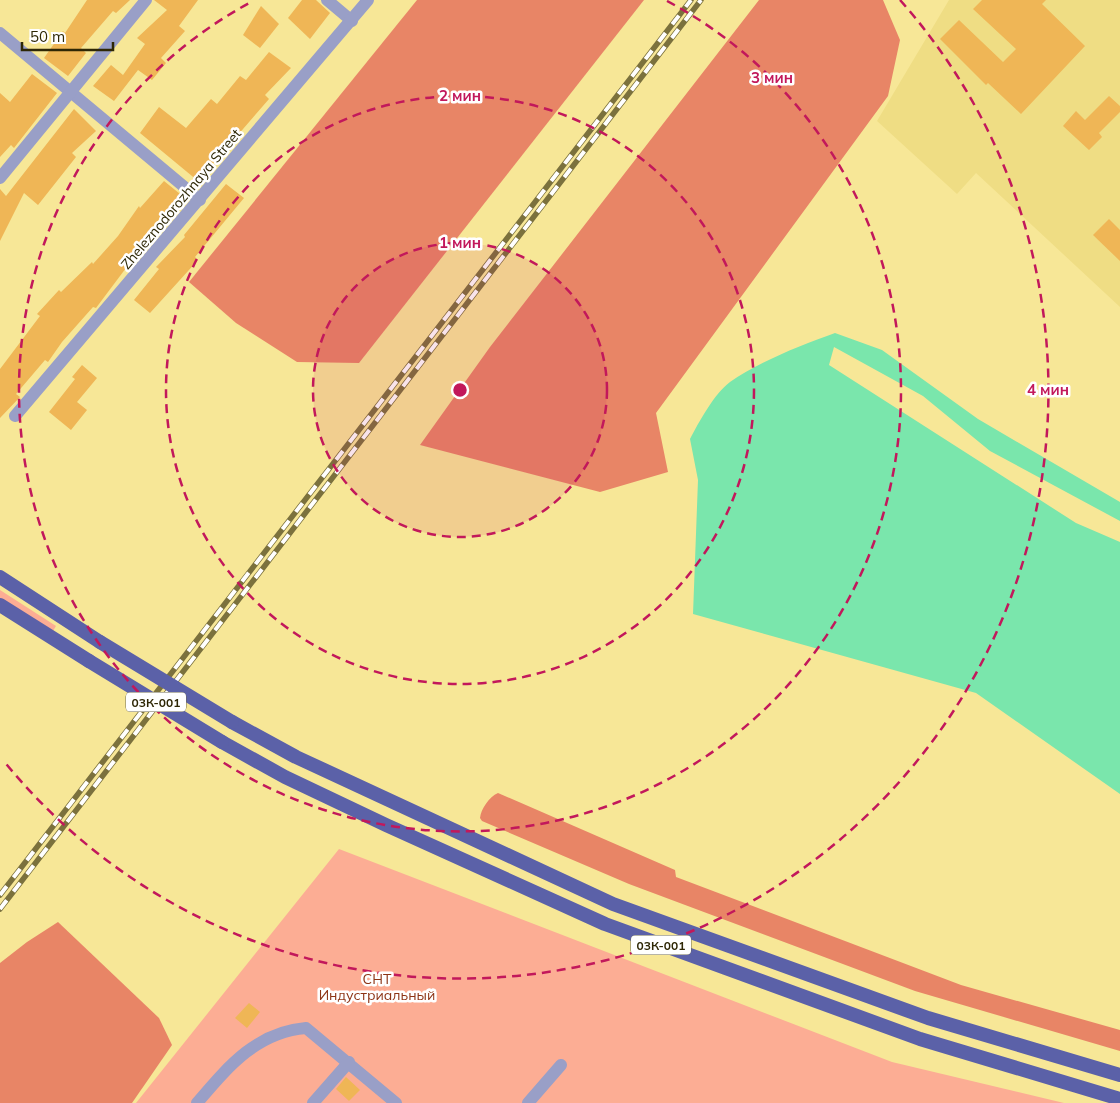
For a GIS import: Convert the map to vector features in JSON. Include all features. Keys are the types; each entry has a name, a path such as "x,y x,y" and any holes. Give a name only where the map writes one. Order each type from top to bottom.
{"main road":[{"name":"03К-001","path":"0,577 100,642 232,722 296,757 614,904 928,1018 1120,1074"},
{"name":"03К-001","path":"0,605 222,742 285,776 378,821 605,924 920,1039 1120,1099"}],"street":[{"path":"0,178 146,0"},
{"path":"327,0 352,21"},
{"name":"Zheleznodorozhnaya Street","path":"15,416 368,0"},
{"path":"0,33 200,200"},
{"path":"197,1103 230,1064 250,1048 286,1031 306,1028 396,1103"},
{"path":"313,1103 349,1062"},
{"path":"528,1103 561,1065"}],"shaded area":[{"path":"417,0 644,0 359,363 297,362 236,323 189,282"},
{"path":"759,0 883,0 900,40 888,96 656,413 668,472 600,492 420,445 490,347"},
{"path":"949,0 1120,0 1120,307 976,173 957,194 877,121"},
{"path":"835,333 882,350 978,419 1120,502 1120,521 990,451 923,396 834,347 829,365 1076,523 1120,542 1120,794 976,693 693,614 698,480 690,439 713,401 730,382 781,354"},
{"path":"498,793 675,870 676,877 961,985 1120,1030 1120,1051 915,991 629,884 482,821 480,818 484,807"},
{"path":"58,922 159,1018 172,1045 132,1103 0,1103 0,963 27,942"}],"green space":[{"path":"0,590 56,626 53,631 0,598"},
{"name":"СНТ Индустриальный","path":"339,849 892,1062 1064,1103 136,1103"}],"building":[{"path":"87,0 130,0 116,13 113,11 81,48 86,53 68,76 44,58 63,31 65,33"},
{"path":"154,0 198,0 179,26 185,31 161,58 166,63 152,80 138,70 114,101 93,86 111,65 123,75 145,44 137,38 167,10"},
{"path":"302,0 316,0 330,13 310,39 288,18"},
{"path":"982,0 1046,0 1042,4 1085,46 1021,114 988,83 986,85 940,39 959,20 1003,62 1016,49 973,9"},
{"path":"261,6 279,24 260,48 243,35"},
{"path":"269,52 291,68 265,95 269,99 198,181 140,133 159,107 186,128 211,99 217,104 240,76 246,80"},
{"path":"32,74 57,93 14,148 11,145 0,157 0,93 10,102"},
{"path":"1109,96 1120,106 1120,112 1099,133 1102,137 1089,150 1063,126 1076,111 1085,120"},
{"path":"74,109 96,131 72,153 76,157 38,205 24,193 0,241 0,189 6,196"},
{"path":"164,181 185,198 167,218 163,214 135,250 138,252 96,308 93,307 62,342 48,362 45,360 16,394 20,397 0,418 0,369 40,316 37,314 59,290 61,292 92,262 93,264 118,236 139,206 140,208"},
{"path":"226,184 244,198 195,257 198,260 150,313 134,300 159,269 156,267 185,237 184,235"},
{"path":"1109,219 1120,230 1120,261 1093,235"},
{"path":"82,365 97,378 77,402 87,410 71,430 49,412 75,379 72,377"},
{"path":"249,1003 260,1012 247,1028 235,1018"},
{"path":"346,1077 360,1090 349,1101 336,1089"}],"railway":[{"path":"0,895 691,0"},
{"path":"0,909 701,0"}]}
